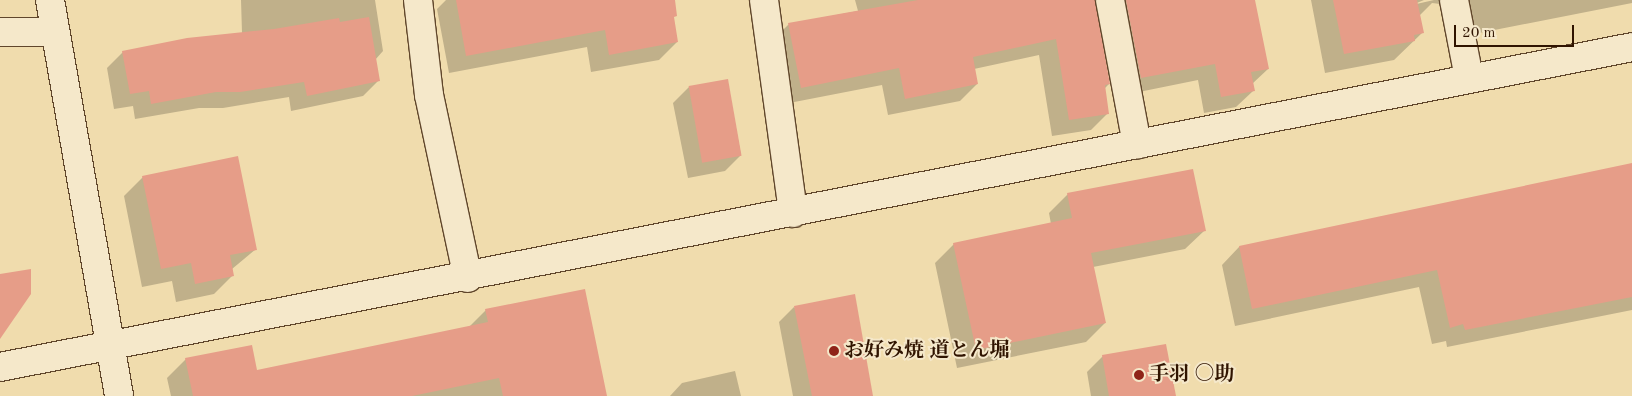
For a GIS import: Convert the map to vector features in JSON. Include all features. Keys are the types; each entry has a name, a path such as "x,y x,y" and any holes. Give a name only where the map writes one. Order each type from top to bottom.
{"street":[{"path":"50,0 54,32 119,396"},
{"path":"418,0 429,95 468,278"},
{"path":"764,0 793,213"},
{"path":"1110,0 1137,144"},
{"path":"1454,0 1469,78"},
{"path":"0,32 54,32"},
{"path":"0,367 468,278 1632,47"}],"building":[{"path":"456,0 675,0 677,16 674,17 678,42 609,55 605,30 466,56"},
{"path":"918,0 1095,0 1110,84 1105,85 1109,114 1069,120 1056,39 973,57 978,84 905,99 899,68 801,88 788,23"},
{"path":"1126,0 1255,0 1269,69 1251,72 1255,91 1221,97 1215,64 1141,78"},
{"path":"1333,0 1417,0 1424,33 1414,35 1415,41 1344,54"},
{"path":"369,17 380,81 307,96 304,82 240,92 216,92 151,104 149,91 130,94 122,51 187,38 274,29 339,18 340,22"},
{"path":"728,79 742,156 702,163 689,86"},
{"path":"238,156 257,250 230,255 234,276 195,284 191,263 161,269 142,176"},
{"path":"1632,163 1632,297 1465,330 1463,324 1450,328 1437,270 1252,309 1239,246"},
{"path":"1193,169 1206,231 1091,253 1106,323 976,350 953,243 1072,218 1067,193"},
{"path":"31,269 31,294 0,339 0,274"},
{"path":"585,289 607,396 503,396 499,378 412,396 193,396 185,358 252,345 257,370 488,322 485,309"},
{"name":"お好み焼 道とん堀","path":"855,294 873,396 812,396 794,306"},
{"name":"手羽 ○助","path":"1166,344 1176,396 1109,396 1102,355"}],"place":[{"name":"お好み焼 道とん堀","path":"834,351"},
{"name":"手羽 ○助","path":"1139,375"}]}
